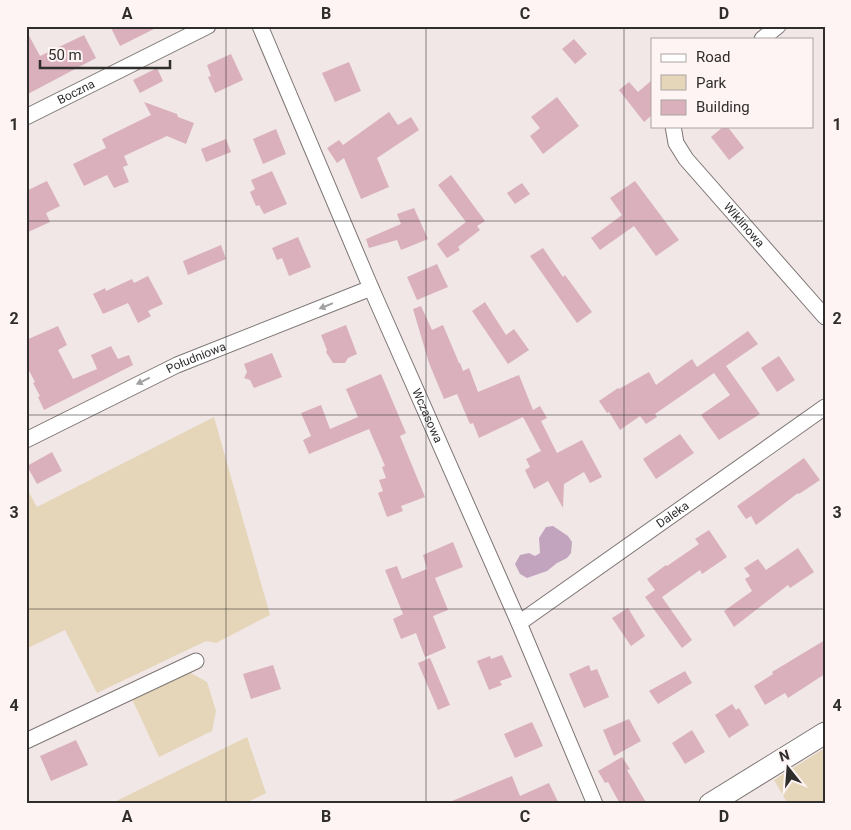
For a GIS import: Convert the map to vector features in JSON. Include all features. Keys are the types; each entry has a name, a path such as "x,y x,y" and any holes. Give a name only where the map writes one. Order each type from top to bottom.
{"street":[{"name":"Boczna","path":"26,118 208,26"},
{"name":"Wczasowa","path":"260,26 371,288 519,623 595,804"},
{"path":"763,38 778,26"},
{"name":"Wiklinowa","path":"673,128 676,143 686,159 825,318"},
{"name":"Południowa","path":"26,440 177,365 371,288"},
{"name":"Daleka","path":"519,623 825,407"},
{"path":"26,741 196,661"},
{"path":"710,804 825,733"}],"green space":[{"path":"214,417 270,615 216,643 206,641 97,693 65,630 26,649 26,487 37,507"},
{"path":"189,672 207,682 216,711 212,731 159,757 132,699"},
{"path":"247,737 266,793 244,804 110,804"},
{"path":"825,748 825,804 788,804 774,780"}],"shaded area":[{"path":"553,526 568,536 572,542 571,553 567,558 547,571 527,578 520,574 515,564 520,555 529,553 535,556 540,553 539,538 546,527"}],"building":[{"path":"110,26 160,26 120,46"},
{"path":"26,30 40,56 84,35 96,58 26,95"},
{"path":"574,39 587,54 575,64 562,49"},
{"path":"231,54 243,80 215,93 208,77 211,76 207,65"},
{"path":"349,62 361,91 335,102 322,73"},
{"path":"157,68 163,81 140,93 133,80"},
{"path":"651,81 651,116 644,122 619,90 629,82 638,92"},
{"path":"557,97 579,126 543,154 530,136 540,128 531,117"},
{"path":"144,102 177,114 178,117 194,123 186,144 167,136 124,156 128,165 123,167 129,182 114,188 107,175 84,186 73,164 106,148 102,139 151,115"},
{"path":"389,112 398,125 411,117 419,130 377,158 389,187 361,199 344,158 337,163 327,148 339,140 343,145"},
{"path":"722,128 729,128 744,148 729,160 711,137"},
{"path":"276,129 286,154 263,164 253,139"},
{"path":"226,139 231,152 206,162 201,149"},
{"path":"272,171 287,204 264,214 259,205 256,206 250,192 255,189 251,180"},
{"path":"451,175 485,221 477,226 480,230 458,247 460,250 447,258 437,244 466,222 438,185"},
{"path":"47,181 60,206 46,213 50,222 26,233 26,191"},
{"path":"635,181 679,240 656,256 634,226 600,250 591,238 622,215 610,198"},
{"path":"522,183 530,194 515,204 507,193"},
{"path":"414,208 428,239 401,250 397,240 369,248 366,239 401,224 397,214"},
{"path":"298,237 311,267 289,276 282,258 277,260 272,248"},
{"path":"221,245 226,259 188,275 183,261"},
{"path":"543,248 563,277 565,275 592,312 577,323 530,256"},
{"path":"437,264 448,287 417,300 407,277"},
{"path":"148,276 163,304 148,311 151,316 138,323 128,303 103,314 93,294 105,288 106,291 132,279 134,283"},
{"path":"485,302 506,335 514,329 529,350 508,364 472,311"},
{"path":"421,306 432,330 443,325 463,371 469,368 478,392 519,375 533,410 540,406 547,418 541,421 557,453 582,440 602,477 590,483 584,472 564,484 563,508 548,481 534,489 525,470 530,467 526,459 541,451 523,417 479,438 473,423 470,424 457,394 444,399 429,363 413,309"},
{"path":"346,325 357,354 348,358 345,363 333,363 326,352 327,350 321,335"},
{"path":"58,326 67,345 58,350 73,379 97,369 91,355 111,346 118,359 129,355 133,365 44,410 38,397 40,396 33,383 35,382 26,365 26,340"},
{"path":"748,331 758,344 726,366 760,414 719,440 701,415 730,395 714,373 655,414 657,417 646,424 640,416 620,430 609,412 607,413 599,401 618,388 649,372 656,385 692,359 697,367"},
{"path":"272,353 282,377 254,388 250,380 244,378 247,372 244,364"},
{"path":"779,356 795,380 777,392 761,368"},
{"path":"381,374 406,433 400,436 425,497 401,506 403,511 387,517 378,493 383,491 379,480 386,478 382,467 385,466 369,429 309,454 303,440 311,436 301,413 321,405 330,429 358,417 346,389"},
{"path":"680,434 694,453 656,479 643,459"},
{"path":"52,452 62,471 37,484 27,466"},
{"path":"804,458 820,480 798,493 756,525 751,516 746,519 737,506"},
{"path":"709,530 727,557 702,574 700,570 662,597 692,640 682,648 645,597 655,590 647,579 699,544 695,539"},
{"path":"453,542 463,567 435,578 448,610 433,616 446,648 425,657 416,633 401,639 393,619 403,614 385,570 397,566 402,579 427,569 423,555"},
{"path":"798,548 814,572 790,588 788,585 734,627 724,611 752,591 745,579 750,576 744,568 758,559 766,570"},
{"path":"628,608 645,636 631,646 612,618"},
{"path":"825,640 825,674 788,698 785,693 765,705 754,686 773,674 772,672"},
{"path":"502,655 512,677 500,681 502,685 489,690 477,661 490,656 491,659"},
{"path":"430,658 450,705 438,710 418,663"},
{"path":"273,665 281,689 251,699 243,674"},
{"path":"589,665 591,671 597,669 609,697 584,708 569,674"},
{"path":"685,671 692,683 658,704 649,691"},
{"path":"732,704 736,710 739,708 749,725 729,738 715,715"},
{"path":"629,719 641,741 614,756 603,730"},
{"path":"532,722 543,746 515,758 504,734"},
{"path":"692,730 705,752 685,764 672,743"},
{"path":"76,740 88,765 51,781 40,756"},
{"path":"622,757 630,769 627,770 647,804 620,804 608,782 605,783 598,771"},
{"path":"512,776 520,796 549,783 559,804 445,804"}]}
